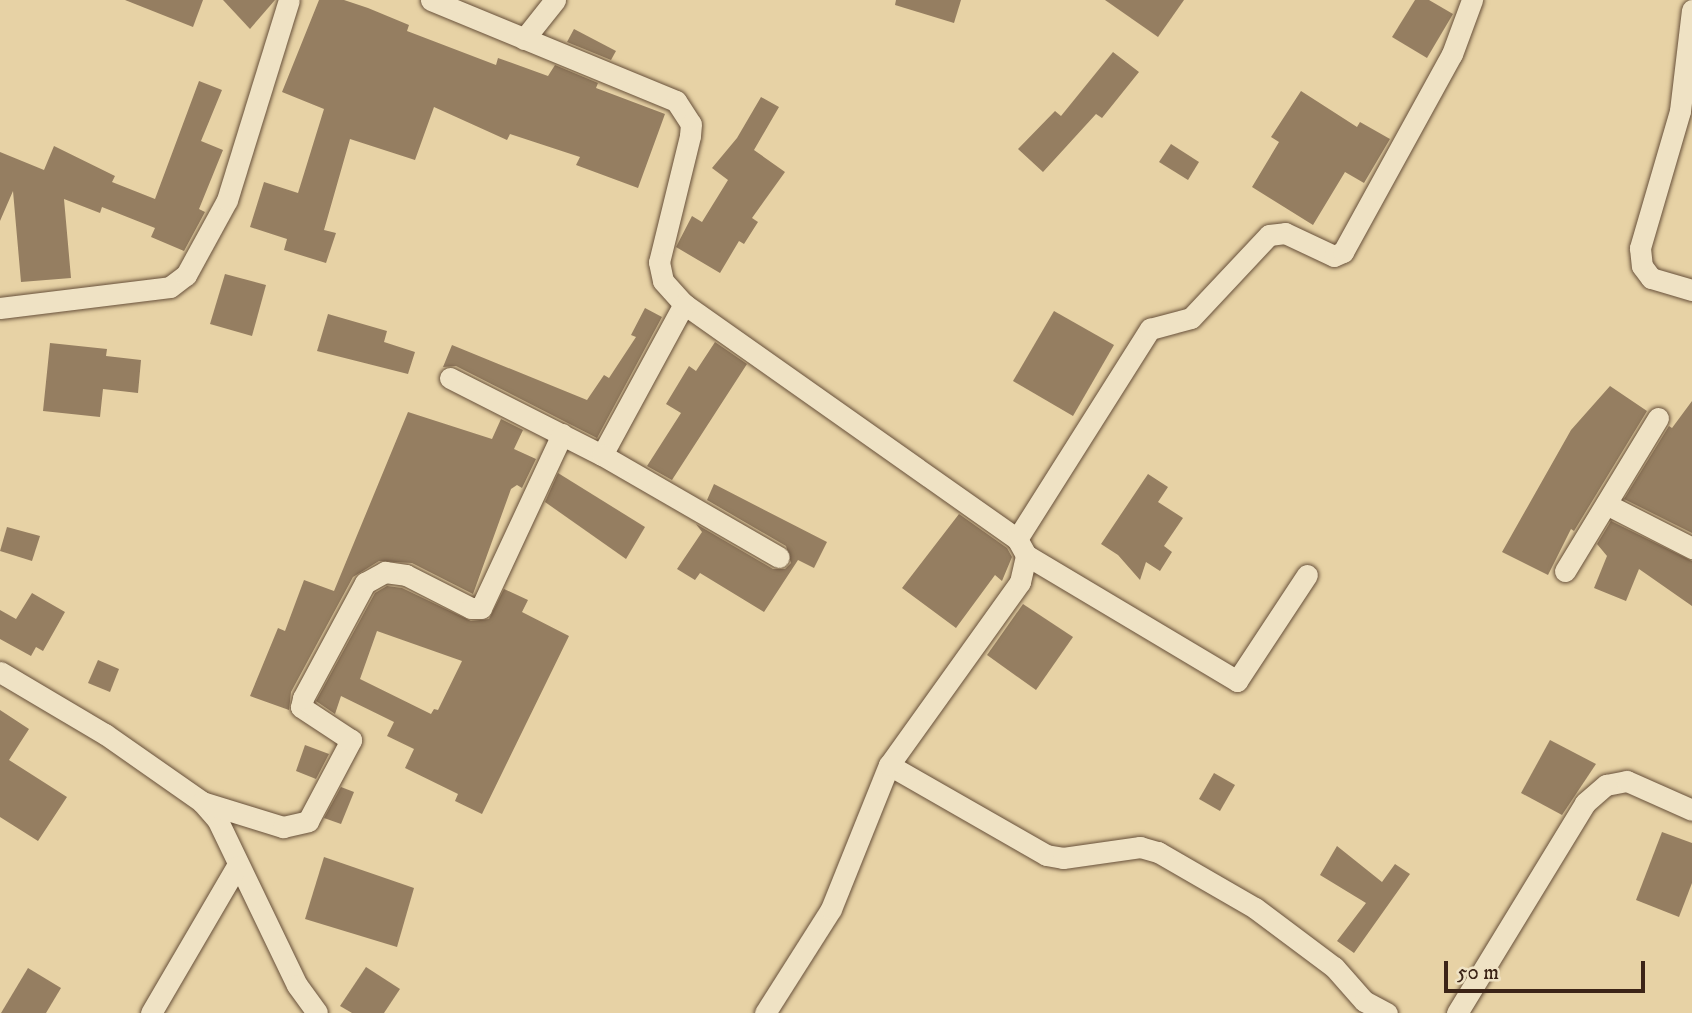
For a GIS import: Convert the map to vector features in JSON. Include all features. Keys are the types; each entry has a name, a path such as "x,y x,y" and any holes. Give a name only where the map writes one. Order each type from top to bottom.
{"street":[{"path":"0,307 170,287 186,275 227,200 289,0"},
{"path":"431,0 663,93 685,111 690,136 659,262 663,281 684,304 1021,547 1237,681 1307,575"},
{"path":"524,39 555,0"},
{"path":"765,1013 831,909 889,765 1020,582 1021,547 1150,329 1191,318 1269,235 1285,233 1334,256 1343,252 1452,54 1472,0"},
{"path":"1692,10 1680,111 1640,248 1642,266 1651,278 1692,290"},
{"path":"602,454 684,304"},
{"path":"450,378 602,454 779,557"},
{"path":"1565,571 1658,418"},
{"path":"202,802 283,827 308,821 351,740 301,706 365,583 385,572 407,575 471,608 481,608 562,434"},
{"path":"1606,504 1692,548"},
{"path":"0,672 105,734 202,802 217,820 227,847 297,985 317,1013"},
{"path":"889,765 1046,855 1063,858 1140,847 1158,852 1255,908 1334,967 1364,1001 1387,1013"},
{"path":"1457,1013 1585,803 1606,785 1627,781 1692,810"},
{"path":"151,1013 237,866"}],"building":[{"path":"125,0 203,0 193,27"},
{"path":"223,0 275,0 250,29"},
{"path":"319,0 344,0 368,8 409,25 407,31 496,65 498,58 548,76 555,65 598,83 596,88 665,114 638,188 576,165 580,157 510,134 507,140 434,107 415,160 350,139 324,230 336,233 326,263 284,250 287,239 250,227 264,182 298,193 324,109 282,92"},
{"path":"896,0 961,0 954,23 895,5"},
{"path":"1105,0 1184,0 1158,37"},
{"path":"1415,0 1429,0 1453,14 1427,58 1392,37"},
{"path":"574,29 616,51 611,60 567,42"},
{"path":"1113,52 1139,72 1102,118 1096,114 1043,172 1018,149 1055,111 1061,116"},
{"path":"199,81 222,90 201,141 223,150 199,209 205,212 184,251 151,237 155,228 102,207 100,213 64,199 71,278 21,282 13,191 0,221 0,152 44,170 54,146 115,176 112,182 155,199"},
{"path":"1301,91 1357,127 1360,122 1390,139 1364,183 1345,172 1313,225 1252,187 1279,142 1271,137"},
{"path":"761,97 779,107 754,150 785,172 752,218 758,222 744,244 739,241 720,273 676,247 692,216 702,222 728,180 712,168 737,138"},
{"path":"1171,144 1199,162 1188,180 1159,162"},
{"path":"225,274 266,285 252,336 210,324"},
{"path":"645,308 662,317 597,438 456,366 443,367 452,345 587,400 604,375 609,378 636,337 631,335"},
{"path":"1054,311 1114,345 1073,416 1013,381"},
{"path":"328,314 387,331 384,342 415,352 408,374 317,351"},
{"path":"715,342 747,364 672,480 647,466 681,413 666,404 689,366 696,371"},
{"path":"50,343 107,349 106,356 141,360 138,393 103,389 100,417 43,411"},
{"path":"1610,386 1647,411 1574,531 1571,529 1548,575 1502,552 1571,430"},
{"path":"1692,401 1692,533 1624,499 1669,426 1672,428"},
{"path":"408,412 492,439 501,419 523,430 514,449 536,459 522,488 517,485 511,489 473,594 412,563 379,561 353,577 291,692 289,710 250,696 278,628 285,631 304,580 334,591"},
{"path":"558,473 645,527 626,559 545,502"},
{"path":"1148,474 1168,487 1158,502 1183,518 1164,546 1172,552 1160,571 1146,562 1140,580 1118,555 1101,544"},
{"path":"714,484 827,542 814,568 798,560 764,612 700,573 695,580 677,569 702,532 696,524 773,569 785,569 791,563 786,546 707,500"},
{"path":"959,514 1007,548 1012,557 1002,581 995,575 956,628 902,588"},
{"path":"1611,521 1692,561 1692,606 1639,569 1626,601 1594,588 1607,556 1597,544"},
{"path":"7,527 40,536 32,561 0,551"},
{"path":"387,586 402,588 471,621 489,619 504,589 528,600 522,612 569,636 482,814 455,801 458,794 405,768 414,749 387,736 394,722 341,696 335,714 316,701 375,593","holes":["377,631 462,661 438,710 434,709 431,714 360,679"]},
{"path":"32,593 65,612 43,651 36,647 31,656 0,639 0,610 16,619"},
{"path":"1023,604 1073,637 1036,690 987,655"},
{"path":"98,660 119,669 110,692 88,683"},
{"path":"0,710 29,729 9,760 67,797 38,841 0,817"},
{"path":"1550,740 1596,764 1562,815 1521,793"},
{"path":"305,745 329,754 316,779 296,771"},
{"path":"1214,773 1235,785 1220,811 1199,799"},
{"path":"341,787 354,792 341,824 324,818"},
{"path":"1662,832 1692,843 1692,883 1679,917 1636,900"},
{"path":"1337,846 1382,882 1395,864 1410,874 1354,953 1337,941 1366,903 1320,875"},
{"path":"324,857 414,888 397,947 305,919"},
{"path":"366,967 400,989 384,1013 352,1013 340,1006"},
{"path":"28,968 61,988 46,1013 1,1013"}]}
